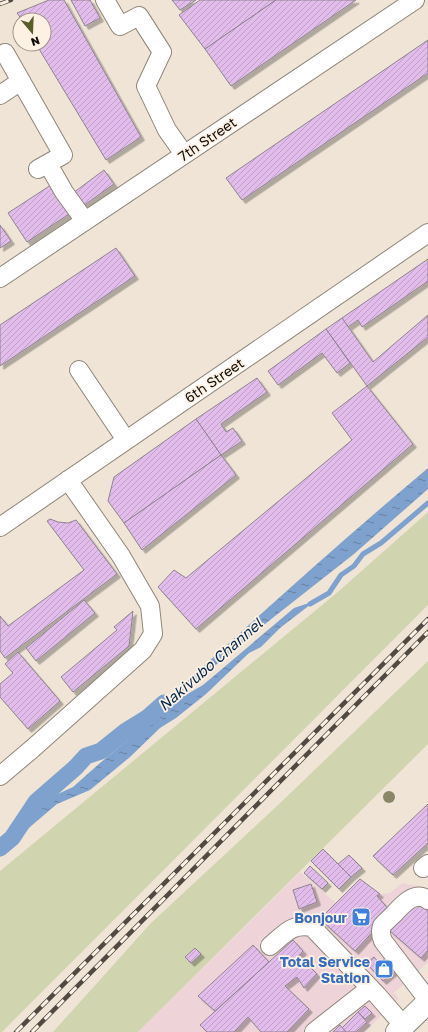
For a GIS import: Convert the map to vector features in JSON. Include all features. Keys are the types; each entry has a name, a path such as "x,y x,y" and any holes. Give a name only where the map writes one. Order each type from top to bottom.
{"main road":[{"path":"400,1029 428,1001"}],"street":[{"path":"105,0 120,26 139,16 162,52 146,86 167,130 184,154"},
{"name":"7th Street","path":"0,278 415,0"},
{"path":"5,54 63,155 43,167 64,192 85,221"},
{"path":"0,94 21,81"},
{"name":"6th Street","path":"0,526 428,233"},
{"path":"79,370 126,440"},
{"path":"0,776 143,650 153,634 150,606 121,556 68,480"},
{"path":"428,900 425,898 414,897 406,901 382,926 380,935 428,1001"},
{"path":"270,946 293,927 301,925 312,927 370,988 400,1029"},
{"path":"314,1032 370,988"}],"shaded area":[{"path":"300,872 336,903 360,879 380,894 390,893 402,883 428,888 428,962 394,993 399,998 365,1032 138,1032"}],"green space":[{"path":"428,512 428,605 2,1032 0,1032 0,871 339,591"},
{"path":"428,661 428,744 138,1032 53,1032 151,923 277,806"}],"water":[{"path":"428,468 428,489 354,554 151,715 203,685 294,608 315,601 280,628 261,647 249,653 206,694 176,718 160,728 130,757 90,790 57,804 24,832 0,857 0,840 9,833 24,813 49,798 73,787 144,727 147,718 216,654 321,560"}],"building":[{"path":"49,0 64,0 141,137 106,160 41,52 52,52 52,12 19,12"},
{"path":"71,0 90,0 100,18 85,26"},
{"path":"172,0 196,0 180,10"},
{"path":"200,0 276,0 205,49 179,15"},
{"path":"276,0 356,0 231,86 205,49"},
{"path":"428,40 428,73 242,200 226,178"},
{"path":"104,170 114,184 83,206 73,193"},
{"path":"51,185 69,214 27,242 8,213"},
{"path":"0,225 11,241 0,248"},
{"path":"116,248 135,276 0,366 0,325"},
{"path":"428,259 428,281 362,327 358,320 348,327 342,318"},
{"path":"428,315 428,337 367,386 326,329 342,318 373,362"},
{"path":"326,329 350,363 337,373 322,353 278,385 268,371"},
{"path":"257,378 267,392 221,424 226,432 233,428 242,441 221,455 196,419"},
{"path":"367,386 413,444 196,629 158,587 174,570 186,578 352,440 332,413"},
{"path":"196,419 221,455 124,523 108,501 114,477"},
{"path":"221,455 236,475 142,550 124,523"},
{"path":"50,519 68,523 76,520 117,574 5,658 0,651 0,616 8,626 84,570 47,521"},
{"path":"84,600 95,613 36,661 26,648"},
{"path":"133,611 129,646 73,692 61,677 117,630 114,627"},
{"path":"18,652 60,701 28,729 0,697 0,684 13,673 5,664"},
{"path":"428,804 428,843 393,875 373,856"},
{"path":"323,849 351,877 339,889 311,861"},
{"path":"349,855 362,868 351,877 338,864"},
{"path":"310,866 328,883 322,889 304,873"},
{"path":"360,879 380,894 377,896 391,912 355,951 320,919"},
{"path":"311,884 317,902 299,909 293,890"},
{"path":"416,901 428,911 428,950 421,958 390,931"},
{"path":"293,940 303,951 299,956 317,974 304,988 297,977 285,986 309,1009 287,1032 261,1032 248,1017 234,1032 207,1032 200,1025"},
{"path":"253,945 269,962 215,1011 198,996"},
{"path":"195,948 201,954 191,963 185,957"},
{"path":"374,957 379,963 384,959 396,970 383,981 366,963"},
{"path":"365,1006 372,1013 365,1019 358,1012"},
{"path":"358,1012 367,1022 356,1032 346,1032 342,1028"},
{"path":"340,1025 346,1032 333,1032"}],"waterway":[{"path":"310,604 329,593 341,575 354,566 363,554 381,543 428,503"},
{"name":"Nakivubo Channel","path":"0,848 12,838 36,802 76,767 86,756 101,751 126,731 147,718 164,703"}],"railway":[{"path":"0,4 11,0"},
{"path":"16,1032 428,619"},
{"path":"32,1032 428,632"}],"place":[{"name":"Bonjour","path":"361,917"},
{"name":"Total Service Station","path":"384,969"}]}
